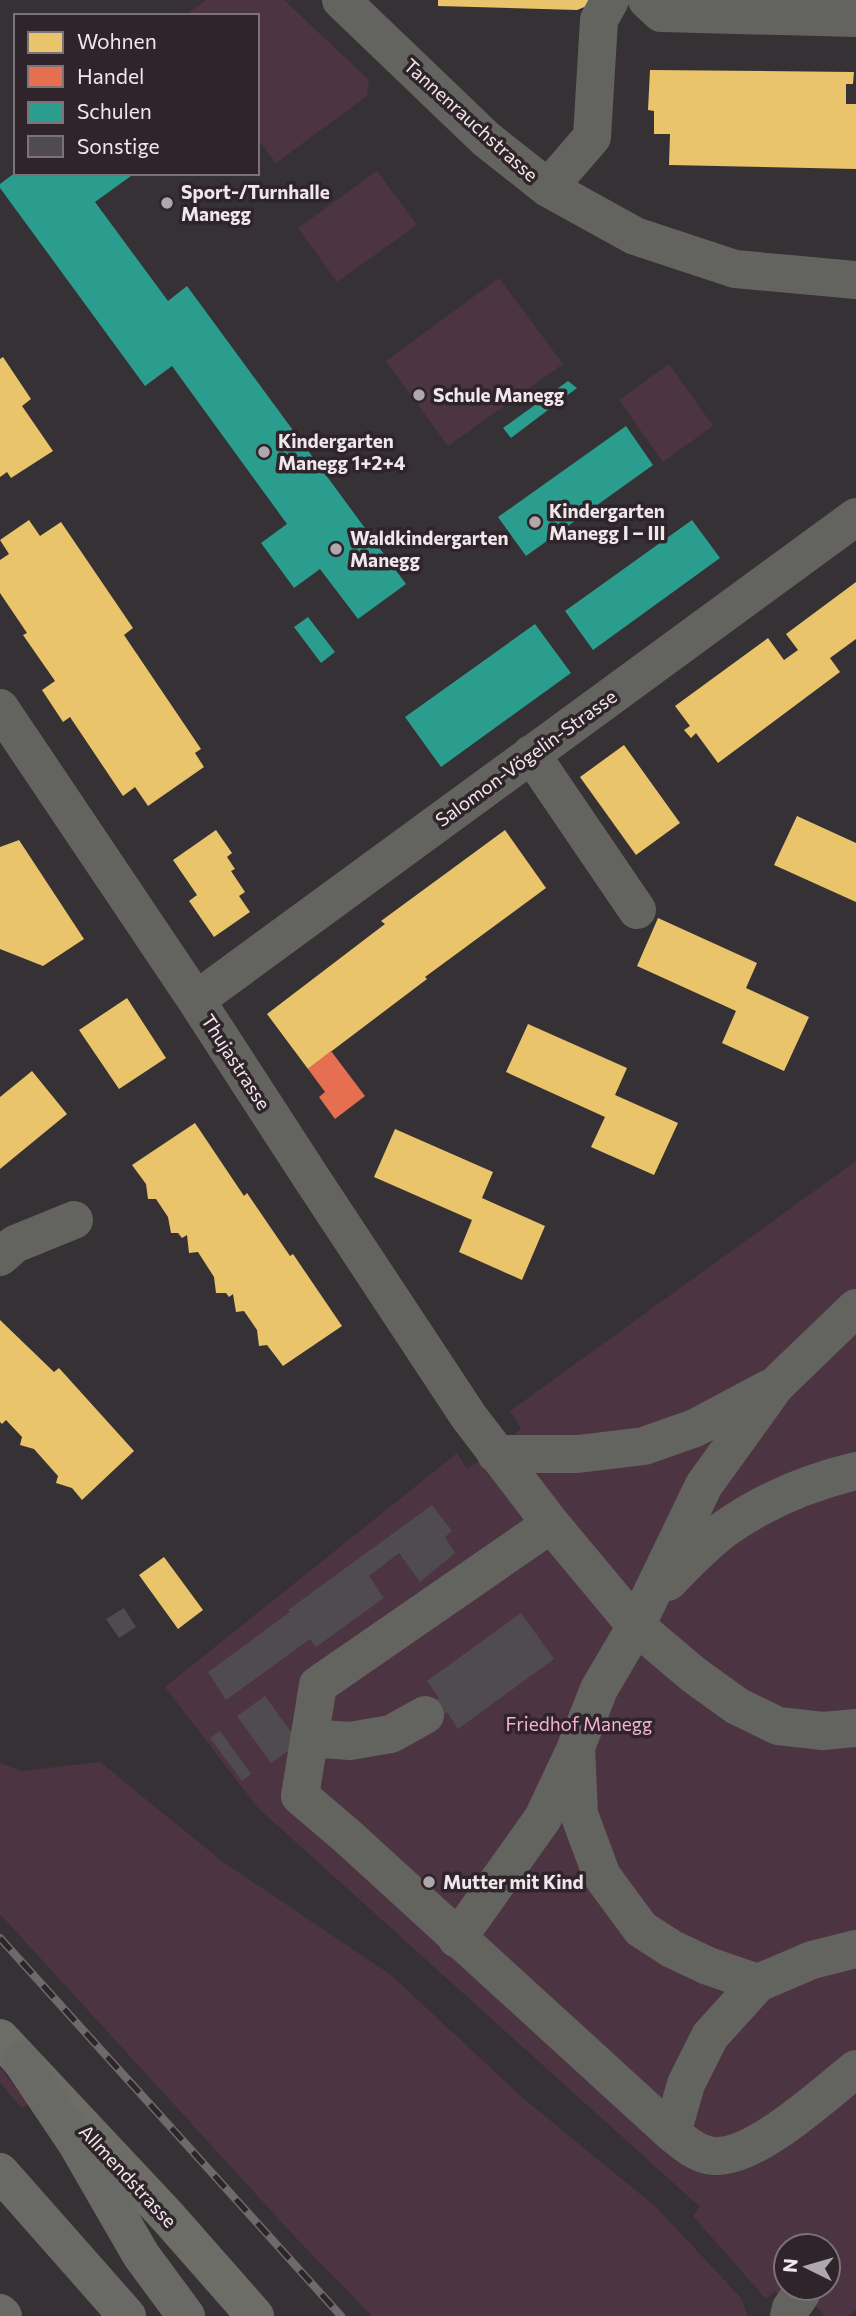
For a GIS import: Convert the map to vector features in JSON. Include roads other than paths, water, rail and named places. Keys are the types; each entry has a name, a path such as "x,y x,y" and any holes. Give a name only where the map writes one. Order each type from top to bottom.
{"highway":[{"path":"11,2050 77,2144 141,2255 186,2316"},
{"path":"0,2172 127,2316"}],"main road":[{"name":"Allmendstrasse","path":"11,2050 167,2216 255,2316"}],"street":[{"name":"Tannenrauchstrasse","path":"341,0 477,130 548,188 635,236 735,270 856,280"},
{"path":"548,188 592,137 599,20 610,0"},
{"path":"647,0 661,13 856,18"},
{"name":"Salomon-Vögelin-Strasse","path":"197,1000 856,517"},
{"name":"Thujastrasse","path":"0,708 197,1000 469,1417 551,1524 643,1613 694,1675 737,1706 778,1726 823,1731 856,1728"},
{"path":"531,754 637,910"},
{"path":"0,1257 15,1244 74,1220"},
{"path":"457,1939 543,1818 576,1747 598,1689 643,1613 704,1485 776,1385 856,1308"},
{"path":"496,1454 578,1454 644,1446 695,1428 776,1385"},
{"path":"643,1613 723,1530 772,1501 833,1476 856,1471"},
{"path":"551,1524 318,1685 300,1796 692,2149 715,2156 742,2151 768,2137 856,2069"},
{"path":"309,1738 351,1741 391,1734 425,1715"},
{"path":"576,1747 579,1814 603,1876 641,1929 696,1961 758,1983"},
{"path":"672,2133 686,2084 710,2036 758,1983 812,1960 856,1949"}],"railway":[{"path":"0,1938 341,2316"}],"place":[{"name":"Sport-/Turnhalle Manegg","path":"167,203"},
{"name":"Schule Manegg","path":"419,395"},
{"name":"Kindergarten Manegg 1+2+4","path":"264,452"},
{"name":"Kindergarten Manegg I – III","path":"535,522"},
{"name":"Waldkindergarten Manegg","path":"336,549"},
{"name":"Mutter mit Kind","path":"429,1882"}],"park label":[{"name":"Friedhof Manegg","path":"579,1724"}]}
